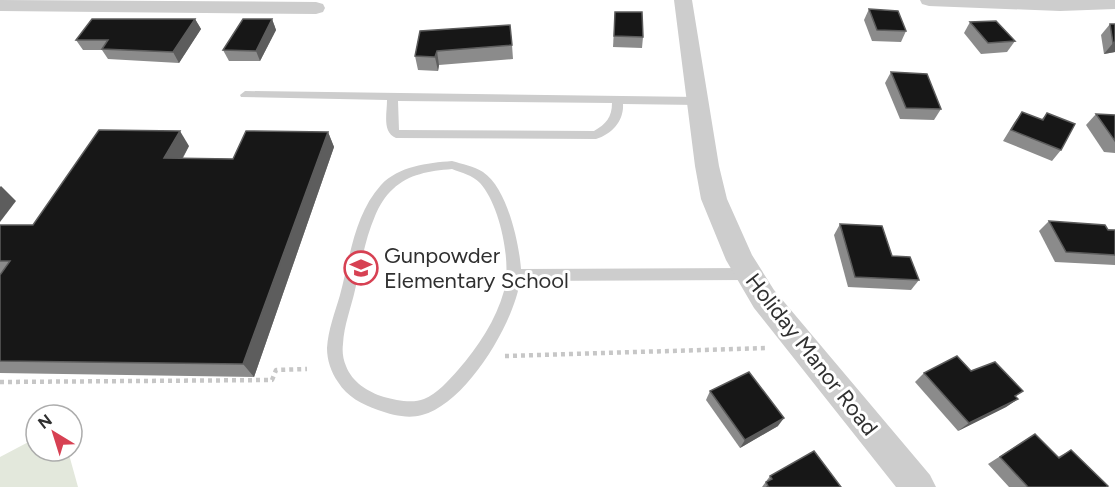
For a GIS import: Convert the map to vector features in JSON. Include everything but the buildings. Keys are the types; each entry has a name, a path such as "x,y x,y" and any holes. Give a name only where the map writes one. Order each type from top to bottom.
{"street":[{"name":"Holiday Manor Road","path":"682,0 706,166 714,199 749,274 764,299 918,487"},
{"path":"929,0 1060,5 1115,3"},
{"path":"0,5 315,8"}],"lane":[{"path":"245,95 698,101"},
{"path":"393,98 392,129 402,134 596,135 615,121 619,107 617,100"},
{"path":"452,165 481,176 494,194 508,228 514,275 509,300 492,332 451,390 428,406 407,408 383,405 356,393 339,371 335,348 364,223 374,203 393,182 414,170 452,165"},
{"path":"514,275 749,274"}],"path":[{"path":"505,356 774,348"},
{"path":"0,382 272,380 276,370 308,369"}],"shaded area":[{"path":"24,444 24,463 71,463 78,487 0,487 0,457"}],"place":[{"name":"Gunpowder Elementary School","path":"361,268"}]}
